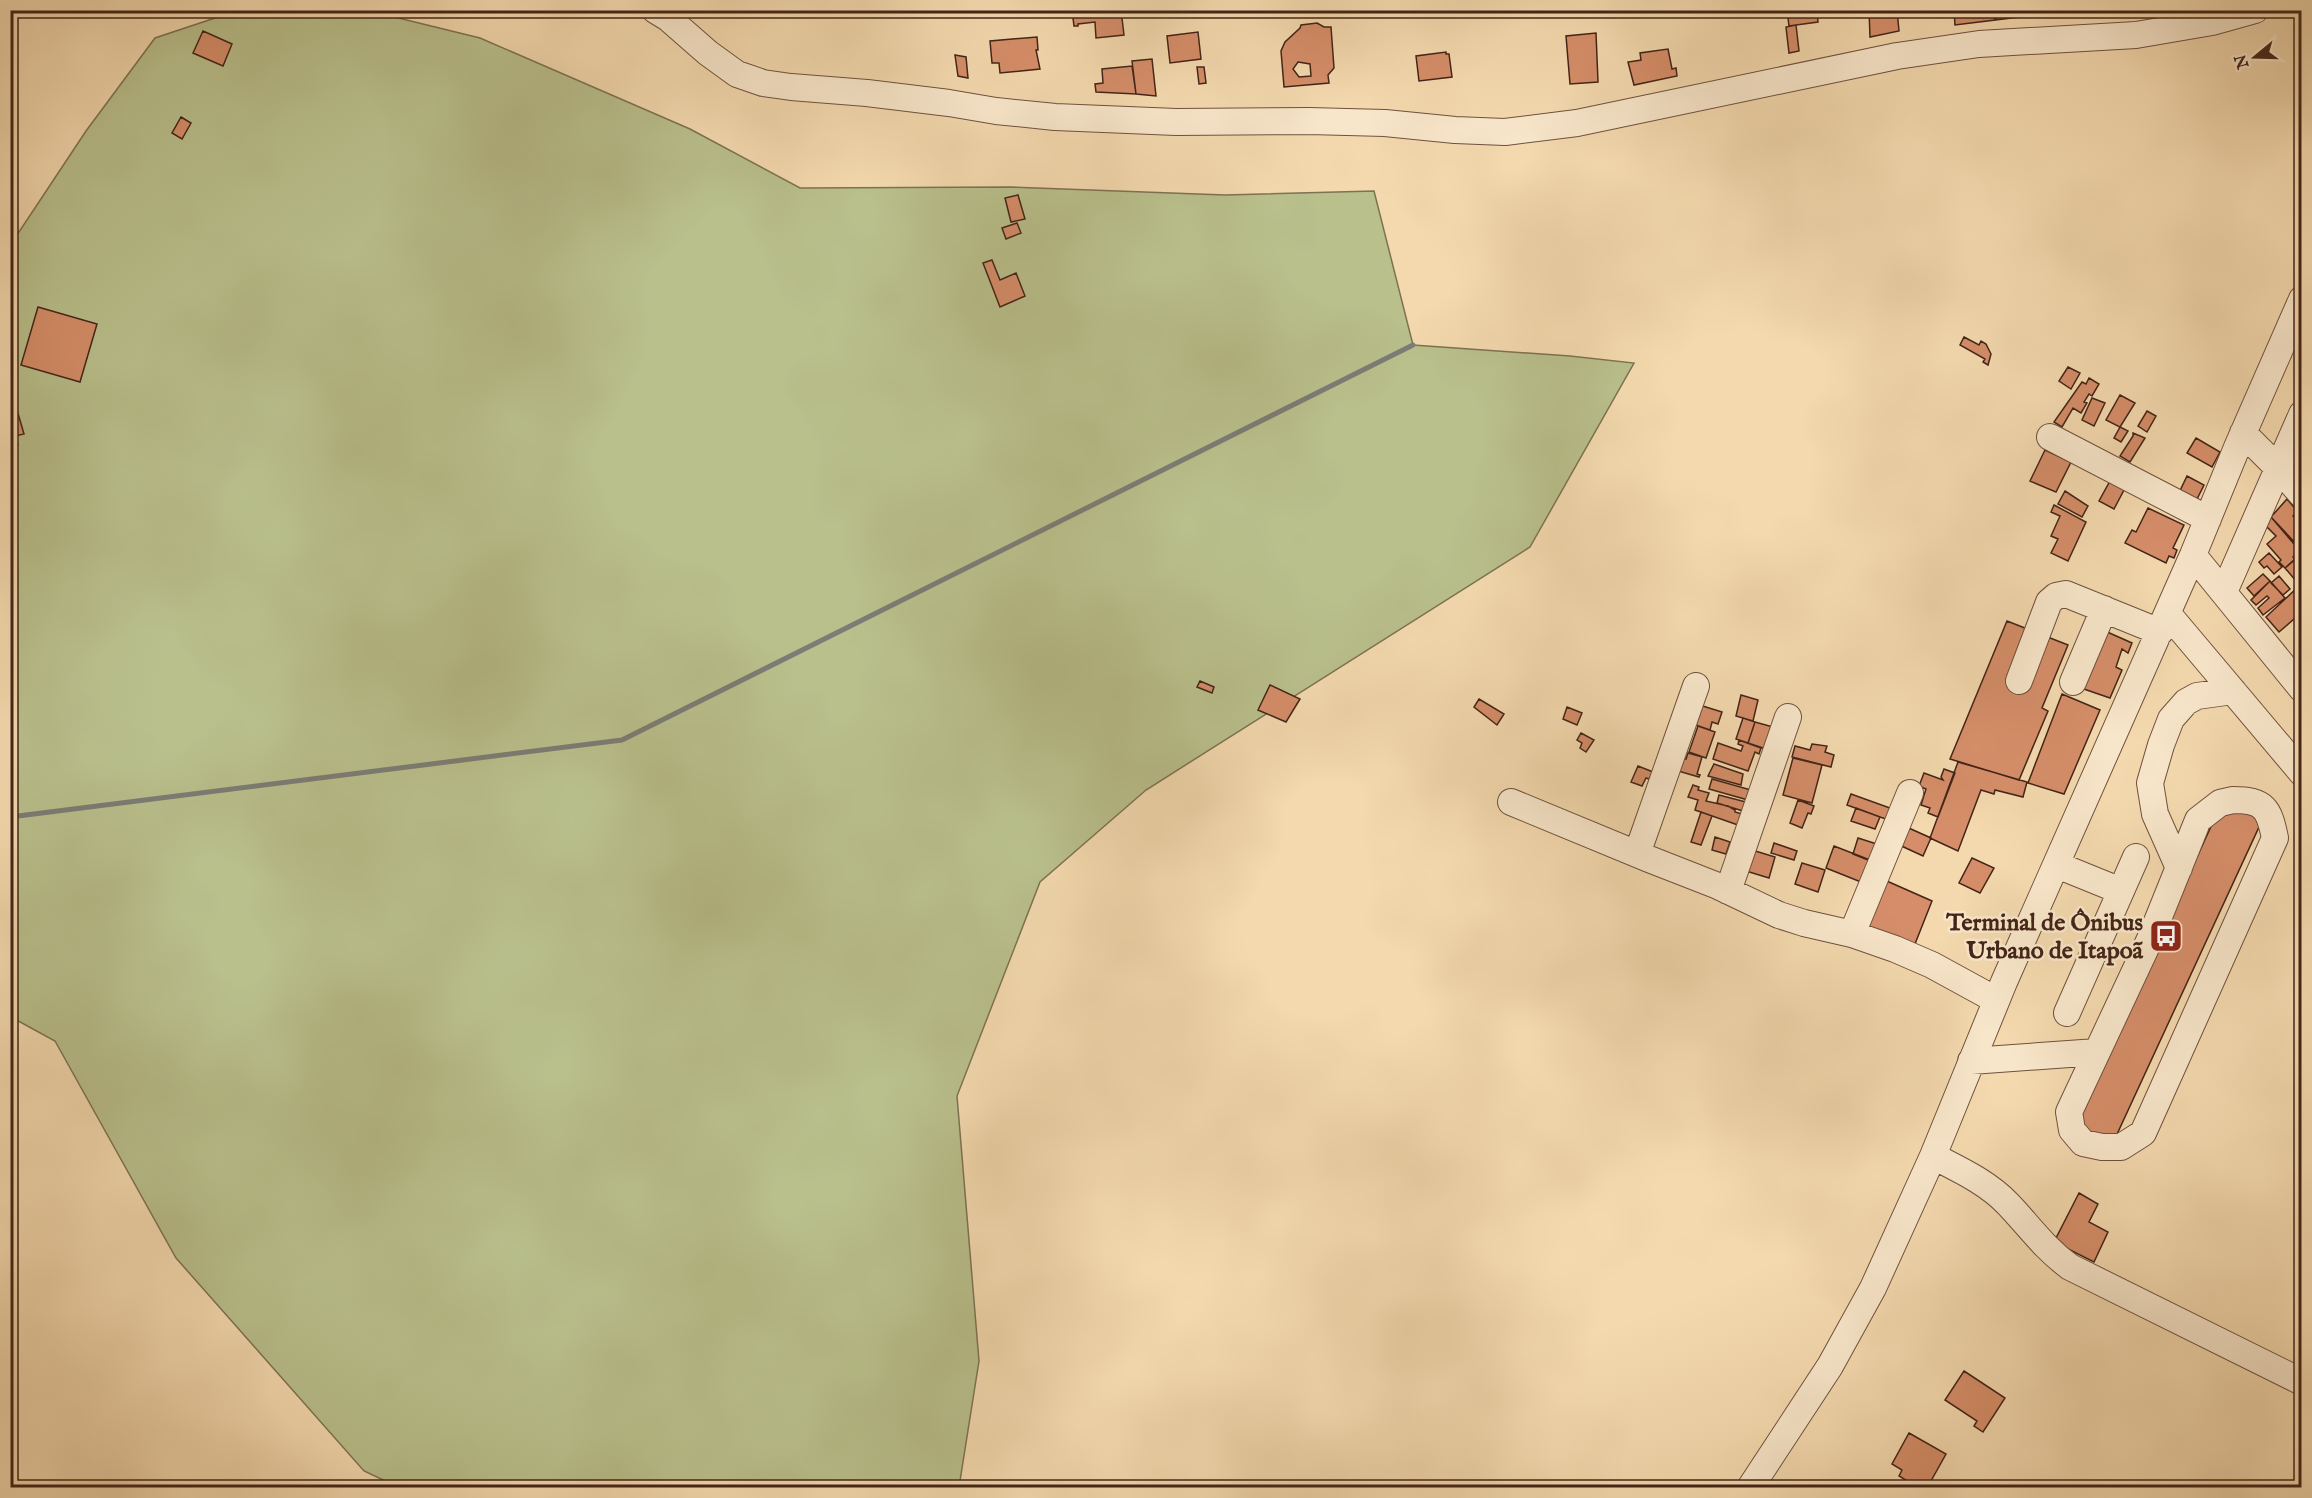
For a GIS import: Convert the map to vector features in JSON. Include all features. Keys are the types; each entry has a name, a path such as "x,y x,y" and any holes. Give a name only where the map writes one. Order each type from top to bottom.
{"street":[{"path":"655,10 737,74 763,83 867,93 1055,117 1176,122 1385,123 1505,132 1577,123 1897,56 1979,44 2136,35 2212,22 2255,10"},
{"path":"1750,1488 1830,1366 1873,1288 1933,1156 1996,1000 2164,623 2243,433 2293,342 2301,299"},
{"path":"2224,592 2301,414"},
{"path":"2243,433 2301,495"},
{"path":"2050,437 2208,519"},
{"path":"2193,555 2301,690"},
{"path":"2019,681 2052,598 2066,594 2104,609 2164,623 2232,691 2301,773"},
{"path":"2073,682 2104,609"},
{"path":"1637,854 1696,686"},
{"path":"2179,868 2155,814 2150,783 2161,745 2171,719 2186,702 2197,696 2232,691"},
{"path":"1728,891 1788,717"},
{"path":"1852,934 1910,793"},
{"path":"2248,800 2261,806 2271,815 2274,838 2143,1133 2121,1147 2102,1147 2083,1143 2073,1130 2069,1112 2150,939 2179,868 2198,820 2220,803 2248,800"},
{"path":"1511,801 1790,919 1852,934 1932,965 1996,1000"},
{"path":"2067,1013 2136,857"},
{"path":"2056,865 2121,891"},
{"path":"1971,1061 2097,1052"},
{"path":"1933,1156 1961,1170 1993,1191 2007,1203 2050,1252 2070,1267 2301,1382"}],"green space":[{"path":"236,11 374,12 480,38 690,129 800,188 1011,187 1225,195 1374,191 1413,345 1634,363 1530,547 1146,790 1040,882 957,1096 979,1361 959,1487 400,1488 364,1471 176,1258 55,1041 11,1017 11,244 86,131 155,38"}],"building":[{"path":"1072,10 1121,10 1124,35 1096,38 1095,22 1074,26"},
{"path":"1256,10 1272,10 1273,16 1257,17"},
{"path":"1454,10 1491,10 1491,12 1454,16"},
{"path":"1787,10 1817,10 1818,22 1789,26"},
{"path":"1869,10 1897,10 1899,31 1870,37"},
{"path":"1954,10 1994,10 1995,20 1955,25"},
{"path":"2010,10 2067,10 2067,13 2011,18"},
{"path":"2010,11 2011,18 1996,20 1995,12"},
{"path":"1317,23 1324,27 1331,27 1334,68 1328,75 1329,83 1284,87 1281,51 1285,42 1301,25","holes":["1298,62 1310,64 1311,76 1299,77 1293,69"]},
{"path":"1796,25 1799,51 1789,53 1786,27"},
{"path":"203,31 232,44 223,66 193,53"},
{"path":"1198,32 1201,59 1170,63 1167,36"},
{"path":"1596,33 1598,82 1570,84 1566,36"},
{"path":"1037,37 1038,50 1036,50 1040,69 1000,73 999,63 992,63 990,41"},
{"path":"1668,49 1672,69 1676,68 1677,76 1634,85 1628,62 1641,60 1640,53"},
{"path":"1446,52 1449,54 1452,77 1419,81 1416,56"},
{"path":"955,55 966,57 968,78 958,76"},
{"path":"1152,59 1156,96 1136,94 1132,61"},
{"path":"1132,66 1136,94 1096,92 1095,84 1103,83 1102,69"},
{"path":"1197,67 1204,67 1206,83 1199,84"},
{"path":"181,117 191,123 182,139 172,133"},
{"path":"1018,195 1025,219 1011,222 1005,198"},
{"path":"1017,223 1021,233 1006,239 1002,228"},
{"path":"992,260 1000,280 1016,273 1025,296 1000,307 983,263"},
{"path":"38,307 97,324 80,382 21,365"},
{"path":"1964,337 1979,345 1981,341 1986,344 1991,354 1988,365 1983,362 1985,359 1960,345"},
{"path":"2068,367 2080,373 2071,389 2059,381"},
{"path":"2089,378 2099,384 2092,396 2089,394 2084,402 2087,403 2081,413 2073,408 2062,427 2054,422 2082,382 2086,384"},
{"path":"2120,395 2135,403 2120,427 2106,420"},
{"path":"2092,398 2105,403 2094,426 2082,420"},
{"path":"17,410 24,434 15,436 18,445 10,448 10,412"},
{"path":"2147,411 2156,416 2147,432 2138,426"},
{"path":"2120,427 2128,431 2121,442 2114,438"},
{"path":"2133,433 2145,438 2130,462 2120,456"},
{"path":"2196,438 2220,452 2212,467 2187,453"},
{"path":"2045,450 2071,462 2056,492 2030,481"},
{"path":"2187,476 2204,485 2194,505 2177,497"},
{"path":"2110,481 2125,488 2114,509 2099,501"},
{"path":"2065,491 2088,506 2082,517 2058,504"},
{"path":"2287,499 2298,512 2293,516 2302,524 2302,553 2271,517"},
{"path":"2054,505 2086,522 2068,561 2051,553 2058,539 2051,536 2060,516 2051,512"},
{"path":"2148,508 2184,525 2173,548 2177,550 2174,558 2169,556 2166,563 2125,543 2132,530 2136,532"},
{"path":"2271,517 2300,551 2285,568 2267,544 2276,536 2266,526"},
{"path":"2269,553 2282,567 2274,574 2267,566 2264,568 2259,562"},
{"path":"2298,557 2302,560 2302,577 2296,581 2285,568"},
{"path":"2263,574 2270,581 2254,596 2247,588"},
{"path":"2279,576 2290,589 2283,595 2271,583"},
{"path":"2270,581 2285,598 2263,615 2258,608 2269,598 2267,596 2256,605 2251,600"},
{"path":"2299,586 2302,588 2302,612 2279,632 2266,617"},
{"path":"2007,621 2068,645 2042,708 2048,711 2019,780 1950,759"},
{"path":"2105,631 2132,643 2128,653 2122,649 2116,667 2122,670 2110,698 2081,688"},
{"path":"1200,681 1214,687 1212,693 1197,687"},
{"path":"1270,685 1300,699 1286,722 1258,710"},
{"path":"2062,694 2100,710 2064,794 2028,783"},
{"path":"1741,695 1758,700 1753,721 1736,716"},
{"path":"1479,699 1504,714 1497,725 1474,707"},
{"path":"1693,703 1722,712 1718,724 1712,722 1710,730 1687,722"},
{"path":"1567,707 1582,713 1577,725 1563,719"},
{"path":"1743,718 1755,722 1748,743 1736,739"},
{"path":"1755,722 1773,727 1766,749 1748,743"},
{"path":"1698,726 1715,732 1706,758 1689,752"},
{"path":"1581,733 1594,740 1586,752 1580,748 1582,743 1577,740"},
{"path":"1739,740 1761,748 1759,754 1755,752 1748,771 1713,759 1718,743 1741,751 1743,746 1738,744"},
{"path":"1812,744 1827,746 1825,752 1834,755 1831,767 1792,757 1795,746 1810,750"},
{"path":"1688,753 1702,757 1697,774 1700,775 1699,777 1678,771 1677,756 1686,759"},
{"path":"1793,758 1822,765 1812,803 1783,795"},
{"path":"1958,762 2027,782 2023,797 1995,790 1994,794 1981,790 1958,851 1930,838"},
{"path":"1714,764 1743,774 1741,785 1708,776"},
{"path":"1638,766 1653,772 1642,786 1631,782"},
{"path":"1944,769 1955,773 1938,817 1928,813 1930,808 1921,805 1926,789 1919,786 1924,773 1943,780 1941,777"},
{"path":"1712,779 1751,790 1748,800 1709,789"},
{"path":"1693,785 1699,787 1698,790 1709,793 1706,801 1728,806 1742,814 1738,825 1695,810 1698,800 1688,797"},
{"path":"1851,794 1890,808 1891,821 1847,805"},
{"path":"1719,795 1746,802 1743,811 1717,803"},
{"path":"2225,796 2265,814 2112,1145 2073,1127"},
{"path":"1798,800 1814,806 1811,814 1808,813 1802,828 1790,823"},
{"path":"1856,808 1880,817 1875,829 1851,821"},
{"path":"1701,812 1712,816 1701,845 1691,842"},
{"path":"1902,825 1931,838 1923,856 1895,843"},
{"path":"1715,837 1730,842 1726,854 1712,850"},
{"path":"1858,838 1880,845 1873,862 1853,854"},
{"path":"1774,843 1797,851 1794,860 1771,853"},
{"path":"1834,846 1875,862 1866,884 1826,868"},
{"path":"1752,850 1775,857 1769,878 1746,871"},
{"path":"1972,858 1994,868 1980,893 1959,883"},
{"path":"1802,863 1825,870 1818,892 1795,884"},
{"path":"1880,878 1932,901 1911,954 1858,929"},
{"path":"2079,1193 2098,1204 2089,1222 2108,1232 2094,1262 2054,1242"},
{"path":"1964,1371 2005,1398 1983,1432 1974,1426 1977,1421 1945,1400"},
{"path":"1909,1433 1946,1454 1927,1488 1919,1488 1899,1476 1902,1470 1892,1464"}],"waterway":[{"path":"10,817 622,740 1413,345"}],"place":[{"name":"Terminal de Ônibus Urbano de Itapoã","path":"2166,936"}]}
